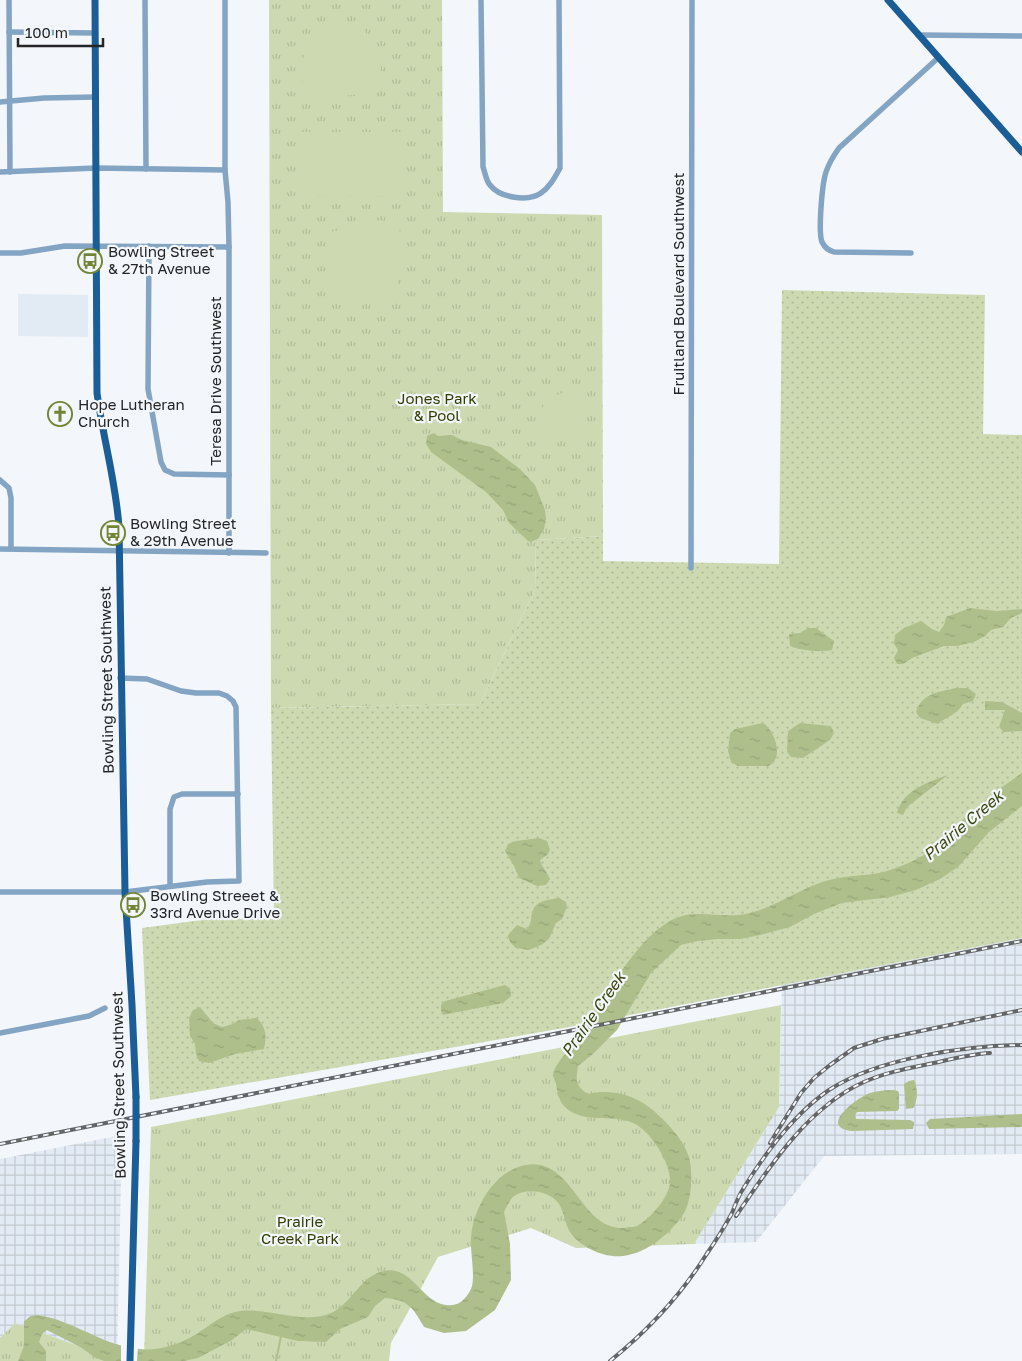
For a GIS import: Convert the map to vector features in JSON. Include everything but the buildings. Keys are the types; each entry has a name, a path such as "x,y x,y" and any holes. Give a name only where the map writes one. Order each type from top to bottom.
{"main road":[{"name":"Bowling Street Southwest","path":"95,0 97,393 100,422 116,498 119,550 125,892 136,1097 130,1361"},
{"path":"888,0 1022,152"}],"street":[{"path":"9,0 10,172"},
{"path":"145,0 146,169"},
{"name":"Teresa Drive Southwest","path":"225,0 225,170 229,247 229,553"},
{"path":"481,0 483,167 490,186 516,198 532,197 541,193 552,182 560,168 559,0"},
{"name":"Fruitland Boulevard Southwest","path":"691,568 692,0"},
{"path":"10,32 95,33"},
{"path":"918,34 1022,36"},
{"path":"911,253 834,252 826,248 821,241 822,192 826,173 832,159 840,148 938,58"},
{"path":"0,102 44,98 96,97"},
{"path":"0,172 96,168 225,170"},
{"path":"0,253 21,253 65,246 96,245 229,247"},
{"path":"149,246 148,389 161,462 165,470 174,474 229,475"},
{"path":"0,480 9,488 11,498 11,548"},
{"path":"0,548 266,553"},
{"path":"0,892 125,892 170,886 239,881 236,707 234,701 219,693 188,692 147,679 120,678"},
{"path":"170,886 170,809 174,797 182,794 238,794"},
{"path":"0,1033 89,1016 106,1008"}],"shaded area":[{"path":"18,294 88,295 88,337 18,336"},
{"path":"1022,938 1022,1154 824,1156 756,1242 694,1244 779,1107 782,985"},
{"path":"122,1135 117,1360 15,1323 0,1338 0,1159"}],"green space":[{"name":"Jones Park & Pool","path":"269,0 442,0 443,212 602,215 603,536 536,540 535,590 480,704 271,708"},
{"path":"334,19 357,24 372,39 381,60 381,80 375,93 329,97 310,96 303,89 301,67 312,24"},
{"path":"297,132 401,132 401,196 297,196"},
{"path":"381,220 392,224 399,230 403,238 403,258 393,298 376,304 369,304 344,296 330,282 325,263 327,243 330,232"},
{"path":"782,290 985,295 983,434 1022,435 1022,938 564,1028 150,1100 142,928 209,919 274,919 271,708 480,704 535,590 536,540 603,536 603,561 779,564"},
{"path":"571,390 588,395 585,435 578,439 541,436 540,418 544,405 554,396"},
{"name":"Prairie Creek Park","path":"781,1005 779,1107 694,1244 576,1248 531,1228 438,1257 391,1343 389,1361 144,1361 151,1127"},
{"path":"15,1323 117,1361 0,1361 0,1338"}],"water":[{"path":"434,433 438,436 452,435 462,440 491,447 520,469 535,485 545,510 544,529 538,539 530,542 527,540 509,523 503,510 486,492 431,452 426,444 427,436"},
{"path":"970,608 997,611 1022,609 1022,613 1011,618 1003,627 991,630 974,642 957,646 944,646 912,658 903,664 897,664 894,658 898,650 894,644 895,635 904,628 921,621 939,632 944,625 946,617"},
{"path":"808,628 816,628 834,641 832,650 811,651 790,646 789,634 800,633"},
{"path":"956,688 968,688 976,694 973,701 963,704 955,713 938,724 920,718 916,712 922,701 937,692"},
{"path":"985,701 1002,702 1022,713 1022,731 1004,732 999,727 1005,710 985,710"},
{"path":"763,723 770,730 775,740 777,756 774,762 769,766 738,766 731,762 728,751 730,733 735,729"},
{"path":"800,723 831,726 834,733 830,740 803,758 791,757 787,752 788,731"},
{"name":"Prairie Creek","path":"1022,773 1022,806 989,832 958,867 940,879 916,890 890,897 842,903 814,914 790,927 760,935 740,939 698,941 681,945 651,973 617,1030 578,1066 577,1079 581,1088 588,1094 612,1092 628,1096 649,1107 667,1123 678,1136 686,1150 689,1157 691,1178 687,1207 666,1235 650,1246 641,1251 623,1256 601,1254 580,1243 575,1238 570,1232 561,1207 550,1196 531,1191 519,1193 513,1197 504,1212 510,1244 511,1280 495,1310 466,1331 444,1333 424,1327 417,1315 405,1303 385,1298 375,1306 368,1317 340,1329 326,1342 298,1341 246,1329 232,1340 198,1358 184,1361 104,1361 47,1330 42,1334 39,1342 46,1351 46,1361 18,1361 24,1346 24,1321 31,1316 38,1315 69,1324 111,1342 146,1349 167,1347 180,1342 224,1316 235,1312 259,1311 296,1317 320,1316 331,1313 344,1304 373,1275 392,1270 402,1273 411,1279 436,1302 445,1305 457,1304 462,1301 472,1286 471,1238 475,1216 492,1186 508,1172 518,1167 537,1165 552,1170 565,1181 599,1220 613,1227 637,1226 658,1207 669,1188 670,1182 667,1166 658,1148 646,1132 633,1123 617,1119 585,1117 570,1111 563,1105 560,1099 553,1076 554,1070 562,1057 575,1043 604,995 636,952 659,928 685,915 739,915 751,913 806,888 829,880 885,872 910,862 936,847 973,810"},
{"path":"948,775 907,807 903,815 897,813 900,805 910,793 925,784"},
{"path":"539,838 547,841 550,850 540,860 550,879 546,885 537,886 519,878 505,851 508,844"},
{"path":"559,898 566,902 567,907 562,919 556,923 549,939 529,950 516,948 510,942 508,935 517,925 527,929 536,905 546,900"},
{"path":"505,985 510,988 511,996 503,1003 443,1015 441,1011 441,1005 445,1001"},
{"path":"200,1007 213,1023 222,1027 239,1020 257,1018 265,1032 264,1049 235,1054 209,1063 199,1061 195,1044 190,1036 189,1018 193,1010"},
{"path":"914,1080 917,1090 916,1102 913,1108 906,1109 904,1084"},
{"path":"893,1090 899,1093 899,1109 897,1111 857,1112 855,1115 856,1119 910,1120 914,1122 913,1129 853,1131 843,1129 838,1124 839,1119 849,1106 864,1096 870,1093"},
{"path":"1022,1114 1022,1127 929,1129 926,1123 930,1119"}],"pier":[{"path":"121,1342 138,1346 137,1361 121,1361"}],"waterway":[{"path":"276,1361 281,1336"}],"railway":[{"path":"0,1144 1022,941"},
{"path":"770,1143 801,1093 814,1078 854,1048 882,1039 1022,1010"},
{"path":"610,1361 650,1325 686,1284 719,1235 732,1213 741,1192 761,1162 792,1122 816,1099 849,1079 896,1062 948,1051 1022,1045"},
{"path":"736,1216 791,1140 808,1122 844,1093 864,1082 889,1073 976,1054 990,1053"}],"place":[{"name":"Bowling Street & 27th Avenue","path":"90,261"},
{"name":"Hope Lutheran Church","path":"60,414"},
{"name":"Bowling Street & 29th Avenue","path":"113,533"},
{"name":"Bowling Streeet & 33rd Avenue Drive","path":"133,905"}]}
